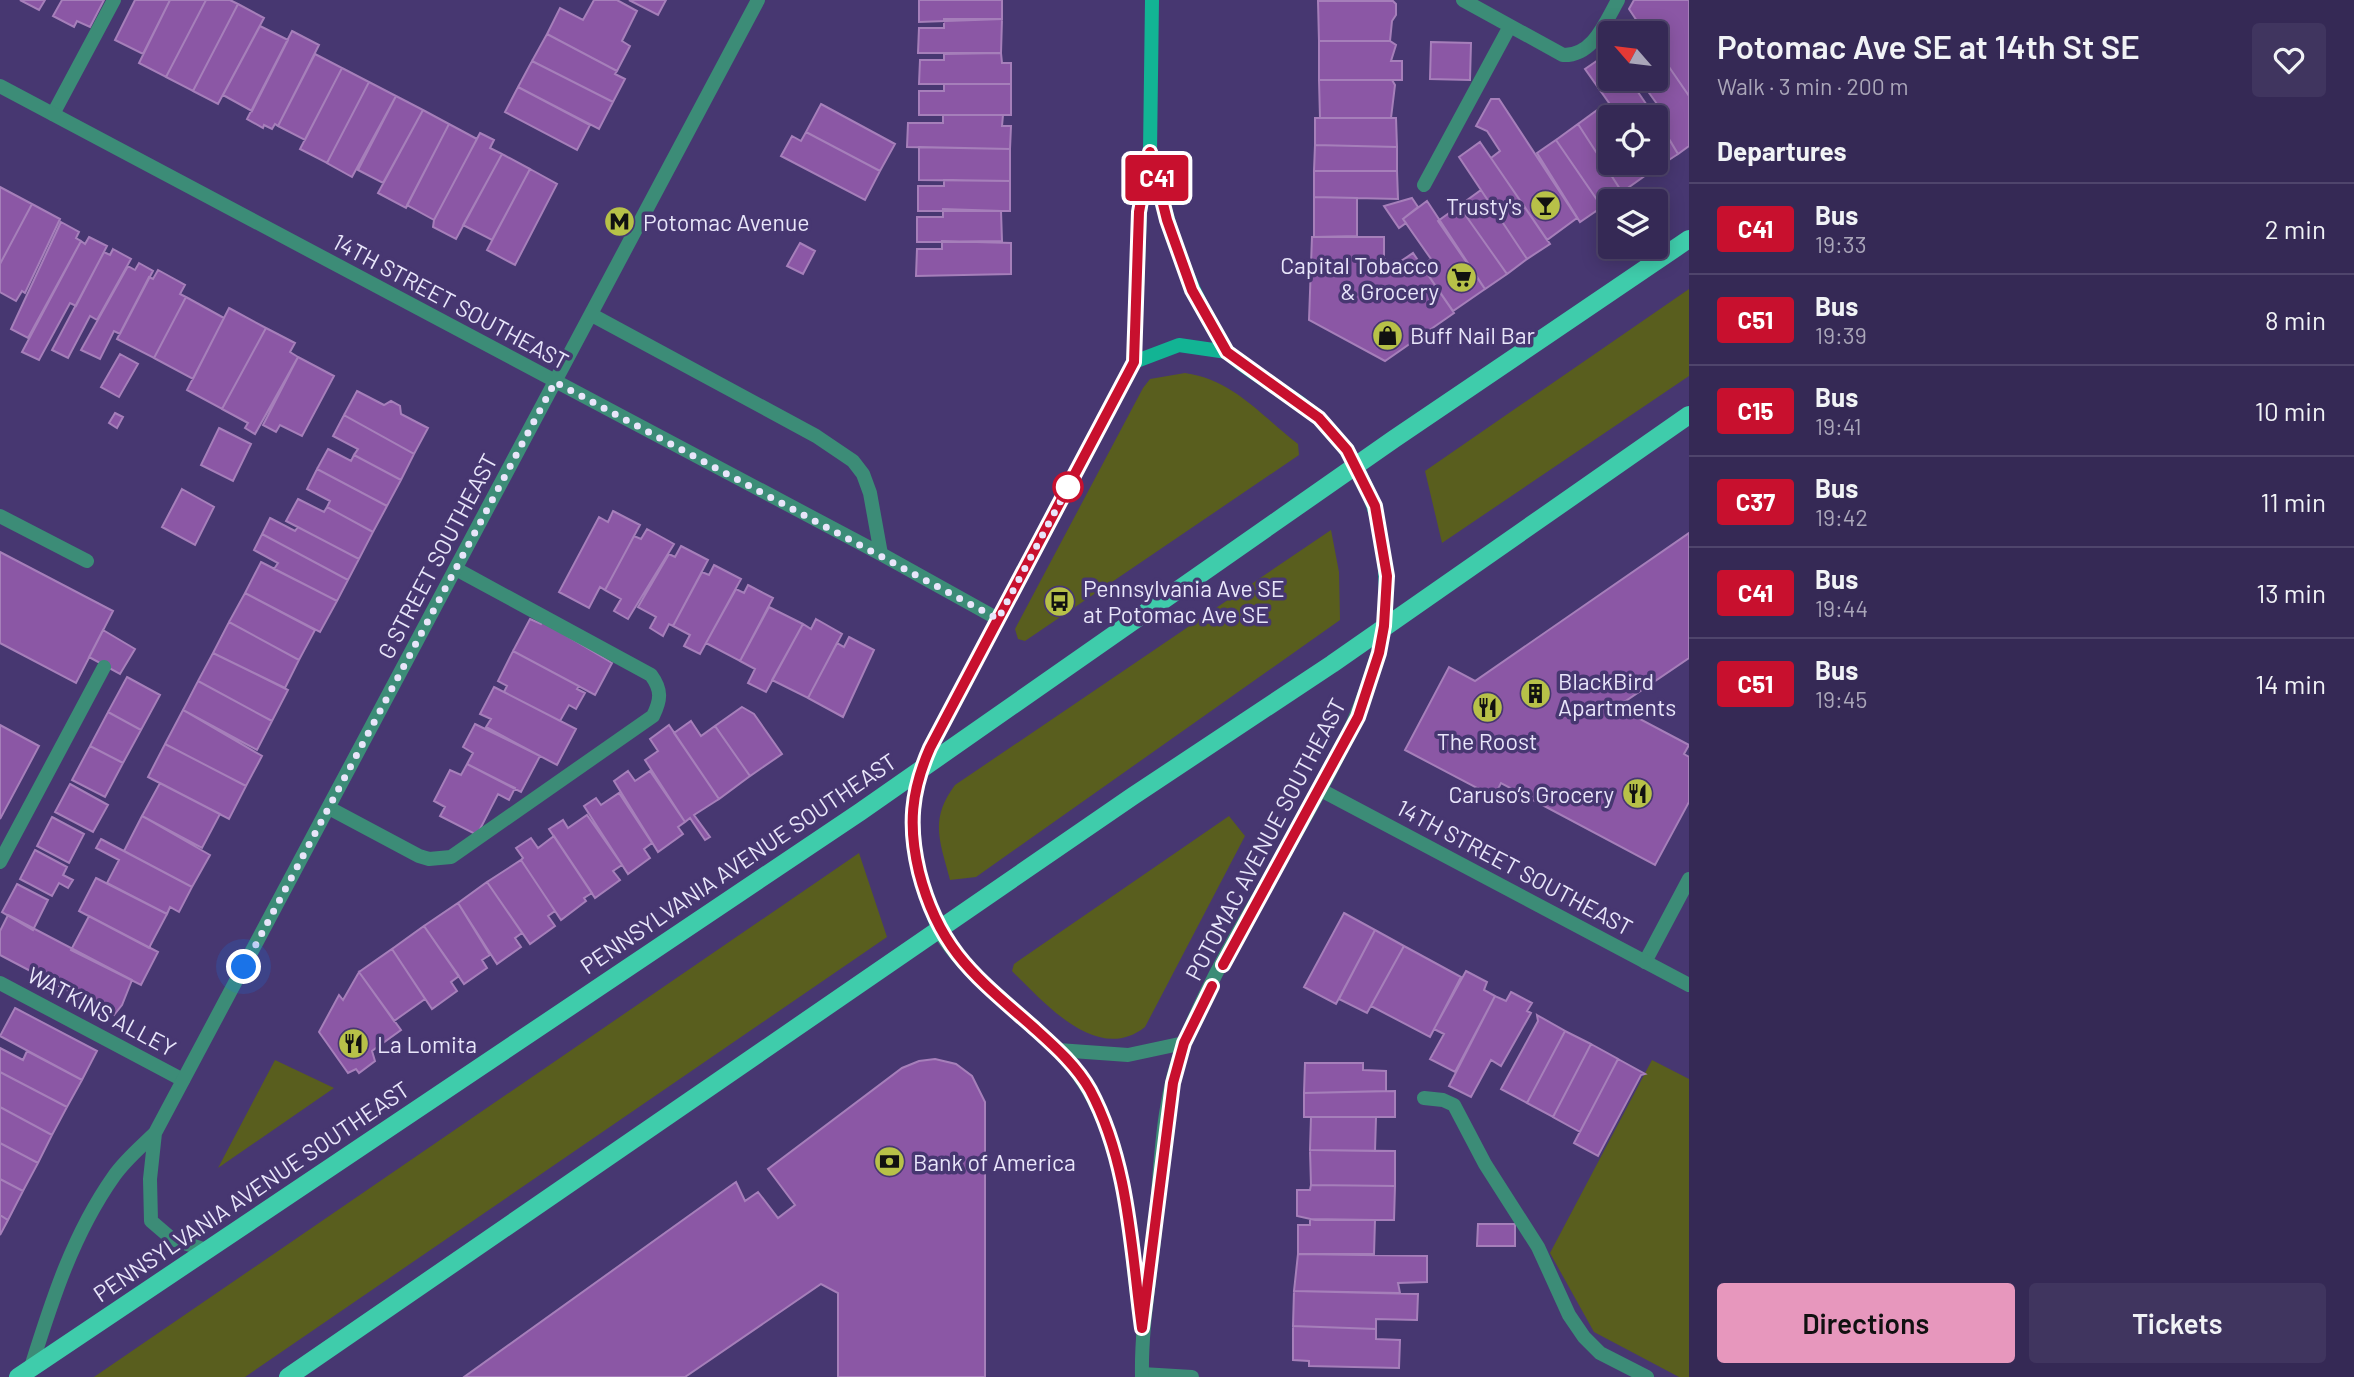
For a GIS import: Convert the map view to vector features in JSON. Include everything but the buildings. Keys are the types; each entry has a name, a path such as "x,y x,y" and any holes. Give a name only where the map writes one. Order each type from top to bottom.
{"main road":[{"name":"POTOMAC AVENUE SOUTHEAST","path":"939,931 923,885 912,838 912,799 921,768 1134,362 1139,212 1150,152 1152,0"},
{"name":"POTOMAC AVENUE SOUTHEAST","path":"1150,152 1183,267 1227,352 1319,418 1337,436 1357,466 1375,506 1385,552 1387,576 1384,626"},
{"name":"PENNSYLVANIA AVENUE SOUTHEAST","path":"24,1372 849,820 1357,466 1689,239"},
{"path":"1134,362 1149,354 1179,345 1227,352"},
{"path":"288,1377 1689,415"}],"street":[{"path":"52,114 114,0"},
{"name":"G STREET SOUTHEAST","path":"24,1372 57,1284 76,1243 115,1174 155,1133 758,0"},
{"path":"1463,0 1563,55 1573,55 1597,38 1618,0"},
{"path":"1424,186 1510,26"},
{"name":"14TH STREET SOUTHEAST","path":"0,86 881,554 998,619"},
{"path":"592,315 827,442 853,461 863,474 870,493 881,554"},
{"path":"0,516 87,561"},
{"path":"329,808 419,856 429,859 451,857 653,716 659,704 660,688 651,675 456,569"},
{"name":"POTOMAC AVENUE SOUTHEAST","path":"1142,1376 1142,1328 1166,1125 1184,1043 1358,717 1374,673 1384,626"},
{"path":"0,862 104,667"},
{"name":"14TH STREET SOUTHEAST","path":"1319,789 1689,985"},
{"path":"1645,962 1689,879"},
{"name":"POTOMAC AVENUE SOUTHEAST","path":"939,931 975,976 1058,1049 1088,1086 1116,1150 1142,1328"},
{"name":"WATKINS ALLEY","path":"0,983 183,1080"},
{"path":"1058,1049 1128,1055 1184,1043"},
{"path":"1424,1098 1443,1100 1454,1105 1485,1164 1538,1247 1569,1315 1584,1337 1600,1353 1647,1377"},
{"name":"G STREET SOUTHEAST","path":"155,1133 149,1179 151,1221 172,1239 206,1250"},
{"path":"1142,1376 1192,1377"}],"green space":[{"path":"1689,289 1689,376 1442,543 1425,471"},
{"path":"1185,373 1218,383 1246,400 1298,444 1299,455 1025,641 1018,639 1015,629 1143,388 1150,379"},
{"path":"1331,530 1339,572 1340,620 976,877 950,880 940,842 939,820 955,785"},
{"path":"1229,816 1245,836 1145,1027 1127,1037 1108,1039 1090,1034 1055,1012 1012,971 1014,964"},
{"path":"859,853 887,937 245,1377 94,1377"},
{"path":"275,1060 334,1088 218,1168"},
{"path":"1652,1060 1689,1079 1689,1377 1679,1377 1594,1332 1550,1253"}],"bus line":[{"name":"C41","path":"1212,986 1184,1043 1173,1083 1142,1328 1121,1175 1116,1150 1104,1119 1088,1086 1058,1049 981,982 939,931 923,885 912,838 911,817 916,783 930,748 1134,362 1139,212 1150,152 1167,220 1183,267 1192,290 1227,352 1302,405 1337,436 1357,466 1375,506 1385,552 1387,598 1384,626 1374,673 1358,717 1223,965"}],"place":[{"name":"Trusty's","path":"1545,206"},
{"name":"Potomac Avenue","path":"620,222"},
{"name":"Capital Tobacco & Grocery","path":"1462,278"},
{"name":"Buff Nail Bar","path":"1387,335"},
{"name":"Pennsylvania Ave SE at Potomac Ave SE","path":"1060,601"},
{"name":"BlackBird Apartments","path":"1535,694"},
{"name":"The Roost","path":"1487,707"},
{"name":"Caruso’s Grocery","path":"1637,794"},
{"name":"La Lomita","path":"354,1044"},
{"name":"Bank of America","path":"890,1162"}],"route":[{"path":"244,967 555,382 881,554 998,619 1068,487"}]}
